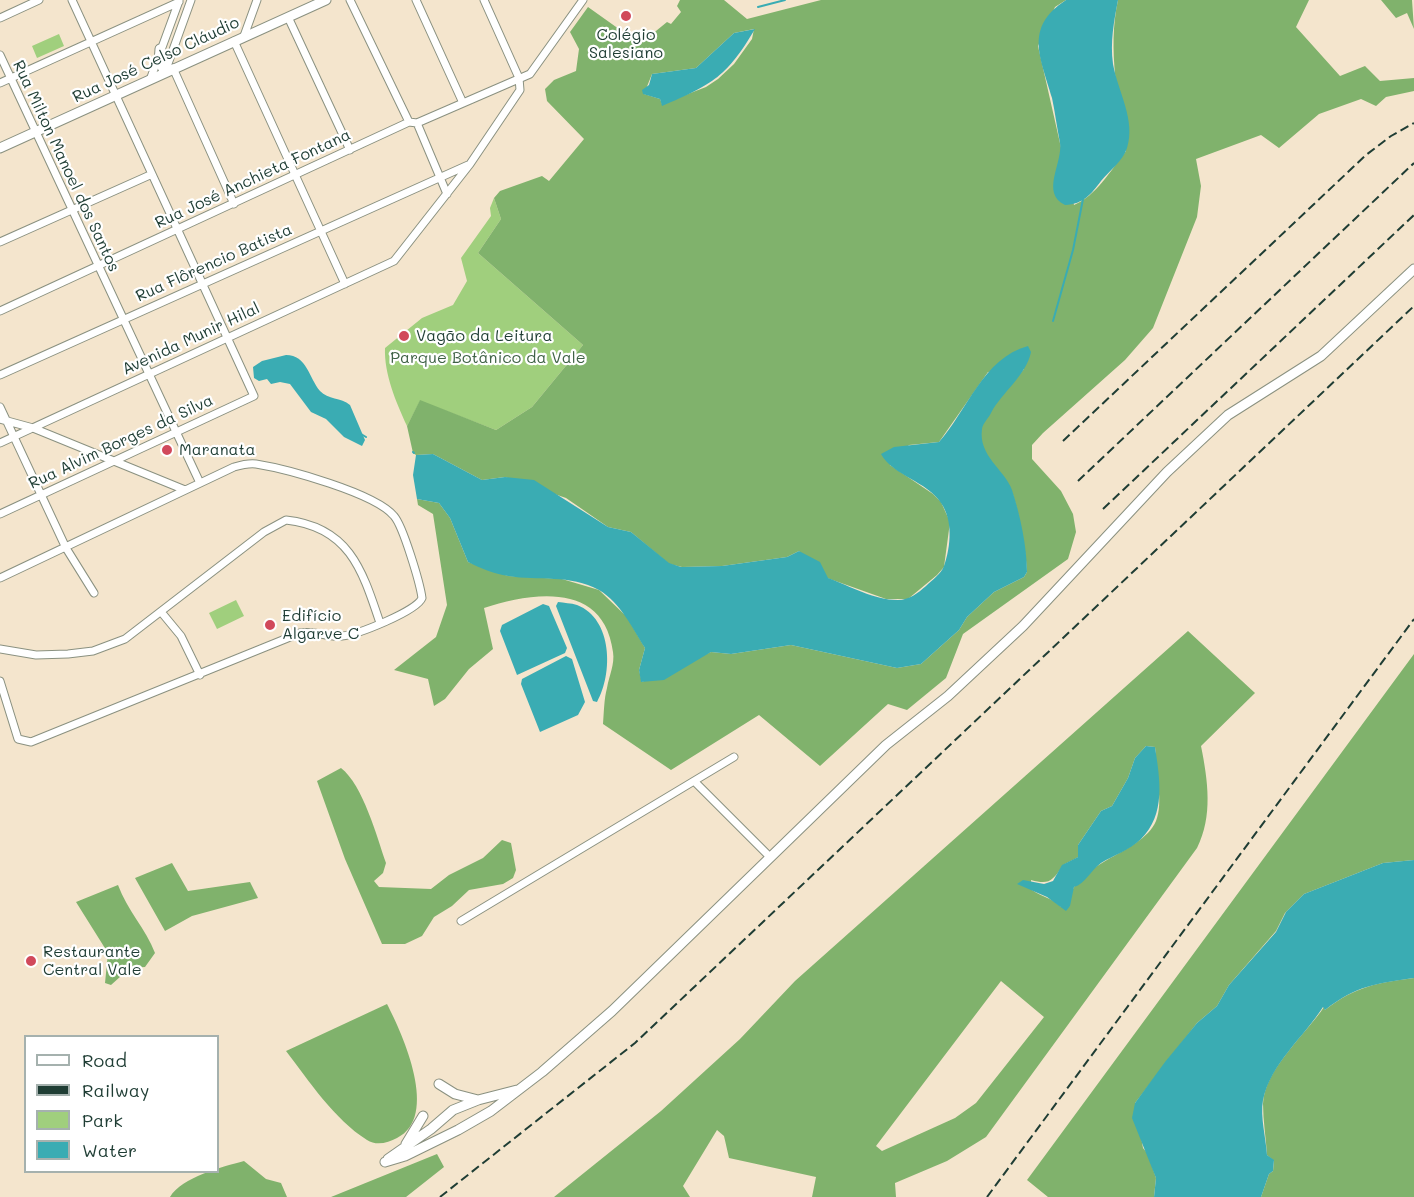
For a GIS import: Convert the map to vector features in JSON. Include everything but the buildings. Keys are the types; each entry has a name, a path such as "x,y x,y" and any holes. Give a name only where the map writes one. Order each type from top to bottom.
{"street":[{"path":"0,18 39,0"},
{"path":"72,0 150,175 227,338"},
{"path":"169,70 191,0"},
{"path":"244,36 257,0"},
{"name":"Rua José Celso Cláudio","path":"0,148 325,0"},
{"path":"350,0 447,194"},
{"path":"416,0 463,103"},
{"path":"447,194 520,90 519,78 484,0"},
{"path":"519,78 530,74 584,0"},
{"path":"0,83 179,1"},
{"path":"150,80 179,1"},
{"path":"288,17 350,150"},
{"path":"234,41 345,284"},
{"path":"160,49 159,62 169,70 234,204"},
{"name":"Rua Milton Manoel dos Santos","path":"0,55 147,374 200,483"},
{"name":"Rua José Anchieta Fontana","path":"0,311 234,204 294,174 519,78"},
{"name":"Rua Flôrencio Batista","path":"0,375 470,164"},
{"path":"0,242 150,175"},
{"name":"Avenida Munir Hilal","path":"0,442 394,261 447,194"},
{"path":"522,1089 478,1100 453,1110 432,1130 385,1162 405,1156 458,1130 522,1089 612,1011 886,745 948,696 1023,626 1167,472 1228,415 1321,356 1414,269"},
{"name":"Rua Alvim Borges da Silva","path":"0,514 111,460 254,396 227,338"},
{"path":"0,407 3,420 14,436 66,548 94,593"},
{"path":"3,420 33,428 185,490"},
{"path":"0,578 234,467 255,464 346,490 380,504 395,517 422,598 413,608 345,636 300,633 200,675 26,742 18,739 0,681"},
{"path":"0,649 36,655 93,651 125,639 162,613 264,532 286,520 328,532 344,544 363,573 380,622"},
{"path":"162,613 181,636 200,675"},
{"path":"461,921 734,757"},
{"path":"694,781 770,857"},
{"path":"439,1084 456,1094 478,1100"},
{"path":"398,1153 414,1134 423,1116"}],"green space":[{"path":"680,0 724,0 747,19 821,0 1066,0 1055,7 1038,46 1074,205 1096,189 1126,151 1114,57 1118,0 1309,0 1296,27 1340,76 1365,66 1380,81 1414,78 1414,91 1386,97 1376,106 1361,99 1319,114 1279,148 1261,135 1196,159 1201,186 1197,217 1153,328 1125,360 1032,445 1032,459 1061,491 1073,514 1076,532 1068,559 963,634 946,678 907,710 888,704 820,766 759,715 671,770 603,724 605,697 613,666 613,652 607,629 596,613 581,603 563,597 523,598 484,608 493,649 469,669 445,699 434,706 428,679 394,670 436,637 447,605 433,514 418,505 417,499 439,503 450,518 468,562 508,576 562,579 599,590 627,617 645,648 639,670 642,682 711,652 731,654 791,645 897,668 921,664 959,630 967,617 994,592 1024,577 1027,572 1021,528 1012,493 988,458 980,433 991,410 1024,369 988,372 939,442 909,445 890,465 933,494 941,502 950,522 944,567 908,599 886,599 827,578 799,551 787,557 722,566 682,567 669,564 631,532 608,527 566,498 505,477 482,480 433,454 416,455 413,453 407,426 420,400 496,430 532,407 583,345 478,253 501,219 494,198 500,191 542,176 549,181 584,139 547,101 545,89 554,80 576,71 579,49 570,32 588,7 640,44 667,22 671,24 681,12 677,6","holes":["754,29 752,39 734,64 706,87 662,104 660,99 644,94 652,74 696,68 734,33"]},
{"path":"1381,0 1412,0 1414,29 1407,13 1396,18"},
{"path":"59,34 64,46 37,58 32,46"},
{"name":"Parque Botânico da Vale","path":"494,198 501,219 478,253 583,345 532,407 496,430 420,401 407,426 389,378 385,348 422,318 453,305 467,281 461,258 491,216 490,208"},
{"path":"236,600 244,616 217,629 209,613"},
{"path":"1188,631 1255,693 1201,746 1208,798 1205,823 1197,848 986,1137 947,1161 895,1183 896,1197 812,1197 816,1177 729,1158 724,1136 717,1130 683,1186 690,1197 554,1197 661,1111 740,1039 795,981","holes":["1146,746 1155,747 1159,797 1156,821 1148,833 1136,843 1092,869 1080,880 1072,891 1070,906 1061,907 1032,890 1031,880 1050,881 1063,865 1078,857 1078,845 1101,811 1112,806 1128,778 1135,758","1001,981 1044,1017 976,1103 955,1118 882,1151 876,1146"]},
{"path":"1414,654 1414,860 1383,863 1304,894 1285,913 1276,931 1229,985 1217,1006 1197,1023 1135,1103 1143,1148 1148,1154 1156,1178 1154,1197 1048,1197 1027,1180"},
{"path":"341,768 349,776 363,799 386,863 383,873 374,881 379,887 431,889 449,875 483,858 502,840 511,843 516,870 513,878 503,884 469,890 452,906 434,917 422,936 405,944 382,944 345,859 317,781"},
{"path":"172,863 188,891 250,882 258,898 192,916 165,931 135,878"},
{"path":"118,885 155,953 145,967 130,968 111,985 105,983 108,953 76,902"},
{"path":"1414,978 1414,1197 1261,1197 1269,1174 1273,1171 1274,1161 1267,1155 1263,1104 1270,1078 1278,1065 1324,1007 1325,1010 1367,987"},
{"path":"387,1004 409,1054 417,1095 416,1113 410,1127 397,1138 378,1143 367,1140 344,1121 323,1099 286,1051"},
{"path":"437,1154 444,1167 406,1197 331,1197"},
{"path":"244,1161 266,1179 281,1183 287,1197 170,1197 193,1178 206,1173 219,1173 219,1168"}],"water":[{"path":"1066,0 1118,0 1112,56 1128,116 1129,138 1125,153 1119,162 1094,190 1077,203 1065,205 1054,193 1053,185 1060,143 1039,44 1044,22"},
{"path":"755,29 727,68 718,77 695,91 662,106 660,99 643,94 642,90 649,85 652,74 696,68 734,33"},
{"path":"1028,346 1031,352 1024,369 996,405 982,429 984,447 1009,483 1018,509 1026,552 1027,572 1024,577 994,592 967,617 959,630 921,664 897,668 791,645 731,654 711,652 664,680 641,682 639,670 645,648 625,616 607,595 577,582 503,575 468,562 450,518 439,503 417,499 413,475 416,455 433,454 482,480 505,477 534,480 608,527 631,532 669,563 681,567 722,566 787,557 799,551 820,562 828,578 880,598 906,599 923,589 943,569 950,533 948,517 935,495 893,468 881,454 894,447 939,442 987,373 1012,352"},
{"path":"286,355 293,356 303,363 323,394 350,405 365,440 362,446 344,437 326,419 311,412 290,384 280,382 271,384 267,379 259,381 254,378 253,367 262,361"},
{"path":"558,602 577,605 589,612 598,622 603,634 606,648 606,677 597,702 593,701 556,606"},
{"path":"543,604 549,606 567,648 565,653 517,675 500,631 502,625"},
{"path":"566,656 572,659 585,702 578,715 540,732 521,684 522,679"},
{"path":"1146,746 1155,747 1159,796 1154,819 1141,839 1101,863 1074,887 1070,906 1066,911 1047,897 1017,884 1023,880 1044,884 1053,881 1062,865 1078,857 1078,845 1101,811 1112,806 1128,778 1135,758"},
{"path":"1414,860 1414,978 1357,990 1325,1010 1323,1007 1280,1062 1267,1087 1262,1107 1267,1155 1274,1160 1273,1171 1269,1174 1261,1197 1154,1197 1156,1178 1132,1118 1135,1103 1165,1062 1197,1023 1217,1006 1229,985 1276,932 1286,912 1304,894 1383,863"}],"waterway":[{"path":"758,7 785,0"},
{"path":"1053,321 1073,250 1083,199"},
{"path":"361,434 366,437"}],"railway":[{"path":"1063,441 1366,155 1391,136 1414,123"},
{"path":"1078,481 1414,163"},
{"path":"1103,509 1414,215"},
{"path":"440,1197 635,1043 1414,306"},
{"path":"987,1197 1414,619"}],"place":[{"name":"Colégio Salesiano","path":"626,16"},
{"name":"Vagão da Leitura","path":"404,336"},
{"name":"Maranata","path":"167,450"},
{"name":"Edifício Algarve C","path":"270,625"},
{"name":"Restaurante Central Vale","path":"31,961"}]}
